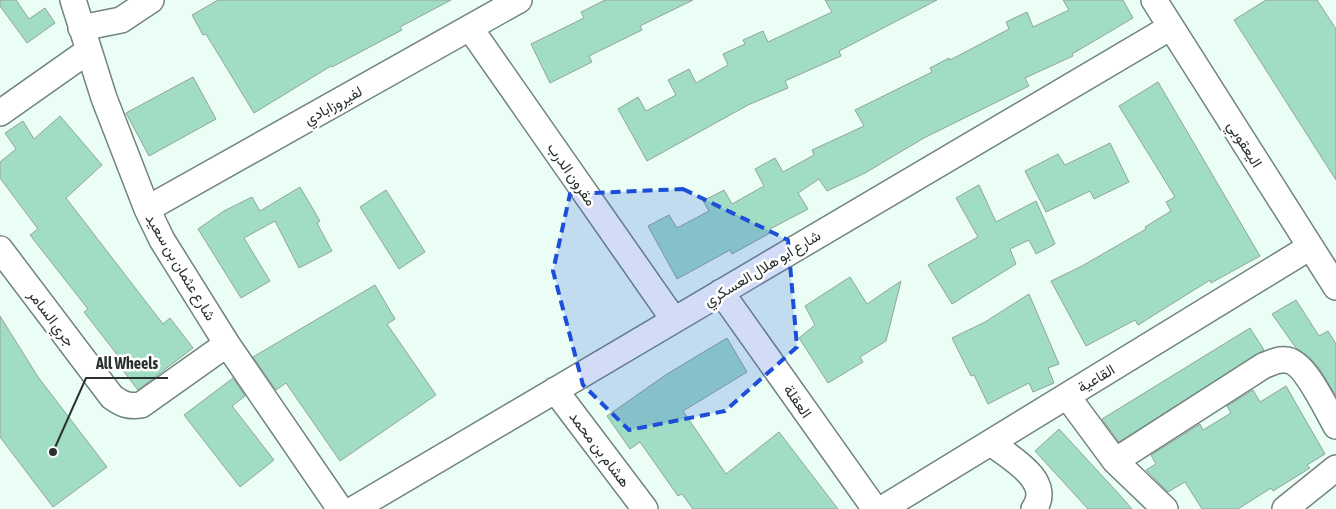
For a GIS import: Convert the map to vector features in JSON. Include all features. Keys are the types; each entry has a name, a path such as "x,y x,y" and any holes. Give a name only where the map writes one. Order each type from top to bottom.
{"street":[{"name":"شارع عثمان بن سعيد","path":"73,0 85,40 147,210 162,240 227,344 340,509"},
{"path":"0,113 85,40 121,20 151,0"},
{"name":"لفيروزابادي","path":"147,210 519,0"},
{"name":"اليعقوبي","path":"1154,0 1336,288"},
{"name":"شارع ابو هلال العسكري","path":"354,509 1171,27"},
{"name":"مقرون الدرب","path":"470,28 674,320"},
{"name":"القاعية","path":"882,509 1310,247"},
{"name":"جري السامر","path":"0,249 112,397 122,404 130,407 141,405 227,344"},
{"name":"العقلة","path":"721,292 874,509"},
{"path":"1115,461 1264,366 1276,361 1288,360 1305,373 1336,426"},
{"name":"هشام بن محمد","path":"556,390 644,509"},
{"path":"1067,396 1115,461 1165,509"},
{"path":"991,443 1034,476 1038,488 1038,504 1034,509"},
{"path":"1292,507 1336,468"}],"highlighted area":[{"path":"683,189 788,240 797,347 725,411 629,430 583,385 553,271 570,194"}],"building":[{"path":"0,0 16,0 29,19 45,8 55,23 27,43 0,6"},
{"path":"218,0 451,0 400,27 402,30 331,66 254,113 206,34 203,35 192,15"},
{"path":"605,0 693,0 640,26 642,30 589,56 592,62 550,83 531,44 584,18 581,12"},
{"path":"825,0 937,0 839,51 841,56 785,81 788,88 748,105 647,161 618,109 638,97 646,111 676,95 668,80 689,69 696,83 728,65 723,54 745,44 743,40 763,31 768,42 832,12"},
{"path":"1063,0 1123,0 1133,18 1072,54 1073,56 1025,78 1029,86 924,138 865,173 827,191 819,179 798,193 808,209 770,229 772,232 732,254 730,250 677,279 648,226 669,215 677,228 709,211 703,201 724,190 732,204 764,186 755,169 775,158 783,172 814,155 812,150 864,126 855,110 932,72 930,68 949,58 950,60 1009,29 1006,22 1027,12 1033,27 1069,10"},
{"path":"1266,0 1317,0 1336,29 1336,180 1234,20"},
{"path":"193,77 216,119 149,156 126,113"},
{"path":"1158,82 1260,256 1211,283 1210,280 1138,325 1135,320 1086,346 1051,281 1082,266 1146,229 1145,227 1171,211 1166,202 1175,197 1119,106"},
{"path":"60,116 102,165 66,198 163,324 170,318 193,348 138,390 115,360 119,357 84,312 88,309 30,235 38,229 0,178 0,162 16,149 5,133 23,121 34,139"},
{"path":"1110,143 1129,182 1094,199 1090,191 1046,212 1025,171 1058,154 1065,165"},
{"path":"979,185 996,222 1036,201 1055,244 1036,254 1029,240 1010,249 1016,264 952,304 928,265 978,237 956,198"},
{"path":"300,187 320,221 317,223 332,251 299,268 275,221 244,238 270,281 241,298 198,229 224,211 252,197 260,211"},
{"path":"386,190 425,252 399,269 360,207"},
{"path":"850,277 867,304 901,281 886,341 860,357 863,362 828,383 799,338 815,325 805,306"},
{"path":"375,285 395,319 387,324 436,395 340,461 286,383 276,390 253,357"},
{"path":"1029,294 1059,364 1048,368 1054,383 1033,392 1029,383 988,404 974,375 971,376 952,338 985,322"},
{"path":"1296,300 1319,336 1328,331 1336,344 1336,396 1319,368 1310,358 1296,348 1272,314"},
{"path":"0,316 38,377 107,467 53,507 0,437"},
{"path":"1250,328 1264,350 1119,442 1102,419"},
{"path":"727,338 747,372 683,411 726,474 779,432 838,509 693,509 682,494 678,496 640,442 630,449 607,416 667,374"},
{"path":"233,378 245,396 232,406 274,460 240,487 184,415"},
{"path":"1286,386 1325,454 1307,465 1310,468 1273,491 1271,488 1238,509 1202,509 1185,482 1168,492 1146,470 1156,464 1151,455 1200,424 1203,430 1231,413 1227,406 1253,390 1260,402"},
{"path":"1059,429 1132,509 1088,509 1035,451"}],"place":[{"name":"All Wheels","path":"53,452"}]}
